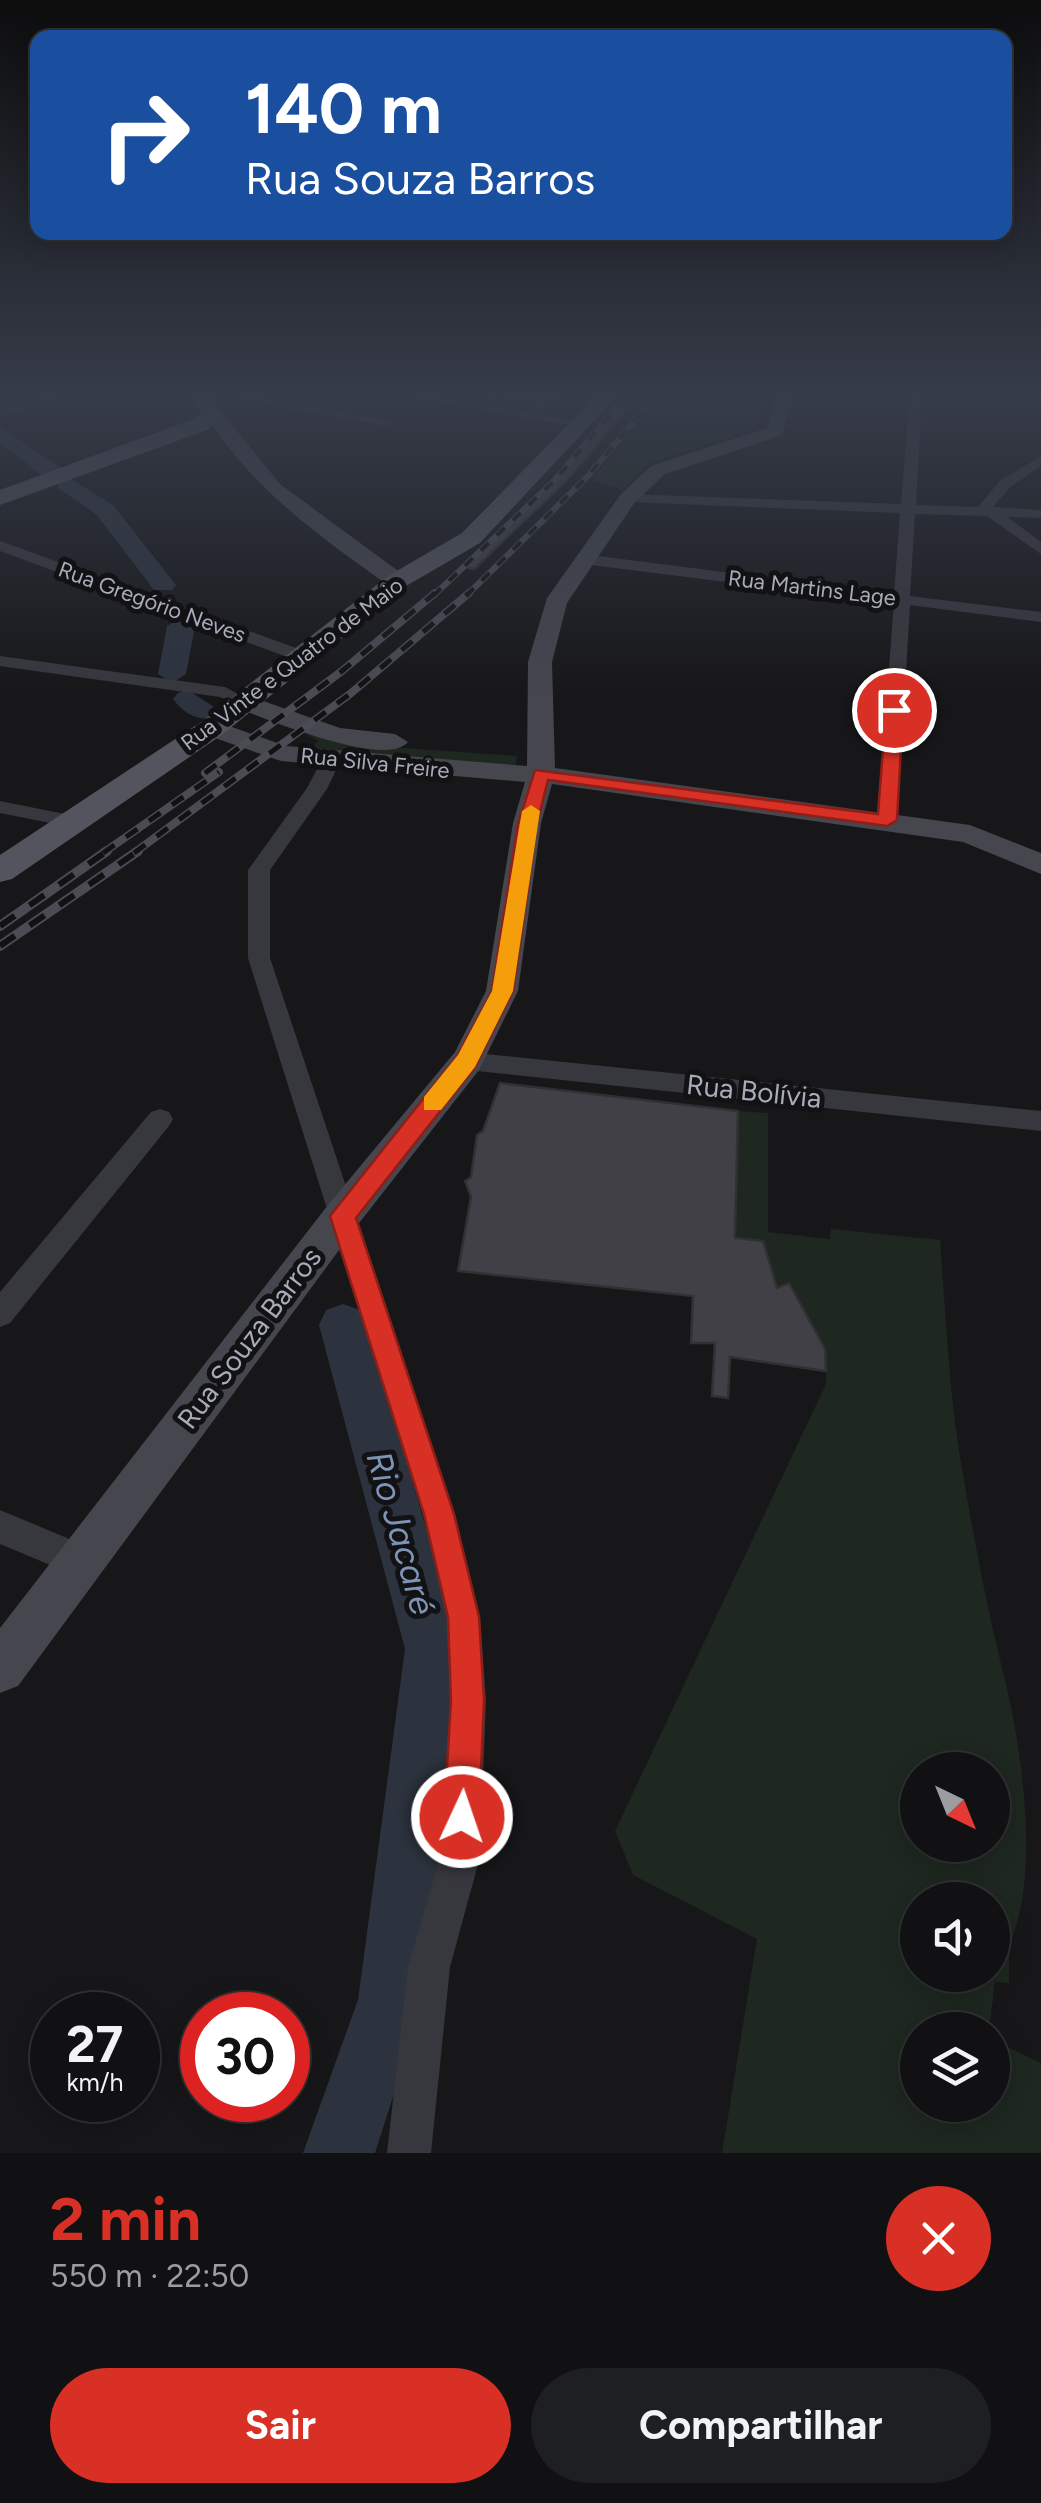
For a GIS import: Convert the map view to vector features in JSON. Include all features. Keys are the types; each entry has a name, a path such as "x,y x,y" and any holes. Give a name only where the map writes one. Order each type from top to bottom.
{"main road":[{"path":"278,494 397,581"},
{"name":"Rua Vinte e Quatro de Maio","path":"0,871 212,728 397,581 471,538 512,494"},
{"name":"Rua Souza Barros","path":"0,1668 342,1216 467,1061 502,991 528,824 549,768 540,662 549,616 583,560 632,494"},
{"name":"Rua Silva Freire","path":"246,703 336,735 484,751 514,748 543,726"},
{"name":"Rua Silva Freire","path":"212,728 281,753 331,760 549,768 887,820 970,834 1041,864"}],"street":[{"path":"887,820 908,494"},
{"path":"986,512 993,494"},
{"path":"628,498 1041,514"},
{"path":"986,512 1041,550"},
{"name":"Rua Gregório Neves","path":"0,546 304,657"},
{"name":"Rua Martins Lage","path":"583,560 1041,617"},
{"path":"0,661 225,692 246,703"},
{"path":"331,760 317,789 259,870 256,914 260,958 439,1514 464,1617 468,1700 460,1857 429,1967 409,2153"},
{"path":"0,807 75,822"},
{"name":"Rua Bolívia","path":"467,1061 1041,1121"},
{"path":"0,1314 160,1119"},
{"path":"0,1527 79,1560"}],"shaded area":[{"path":"305,734 375,746 517,756 516,765 307,751 319,741"},
{"path":"738,1111 768,1113 768,1232 830,1239 831,1229 940,1240 958,1445 1016,1734 1026,1847 1019,1916 1010,1942 1010,1882 900,1882 900,1992 994,1992 991,2012 900,2012 900,2122 1010,2122 1010,2048 1041,2063 1041,2153 722,2153 757,1939 633,1875 615,1831 826,1384 825,1349 789,1283 777,1288 763,1241 735,1238"}],"building":[{"path":"543,494 552,494 474,569 466,567"},
{"path":"500,1083 738,1111 735,1238 763,1241 777,1288 789,1283 825,1349 826,1371 730,1357 728,1398 712,1396 715,1343 691,1343 693,1296 458,1271 471,1197 465,1181 471,1177 477,1135 483,1131"}],"waterway":[{"name":"Rio Jacaré","path":"83,494 105,510 163,585"},
{"name":"Rio Jacaré","path":"172,674 181,626"},
{"name":"Rio Jacaré","path":"188,699 205,711"},
{"name":"Rio Jacaré","path":"339,2153 391,2000 433,1649 343,1325"}],"railway":[{"path":"433,596 540,494"},
{"path":"466,596 569,494"},
{"path":"205,773 342,671 435,593"},
{"path":"134,853 350,694 469,593"},
{"path":"103,853 219,772"},
{"path":"0,926 107,851"},
{"path":"0,946 138,851"}],"slow traffic":[{"path":"433,1103 467,1061 502,991 531,811"}],"route":[{"path":"462,1817 468,1700 464,1617 439,1514 342,1216 467,1061 489,1020 502,991 528,824 541,774 887,820 894,710"}]}
